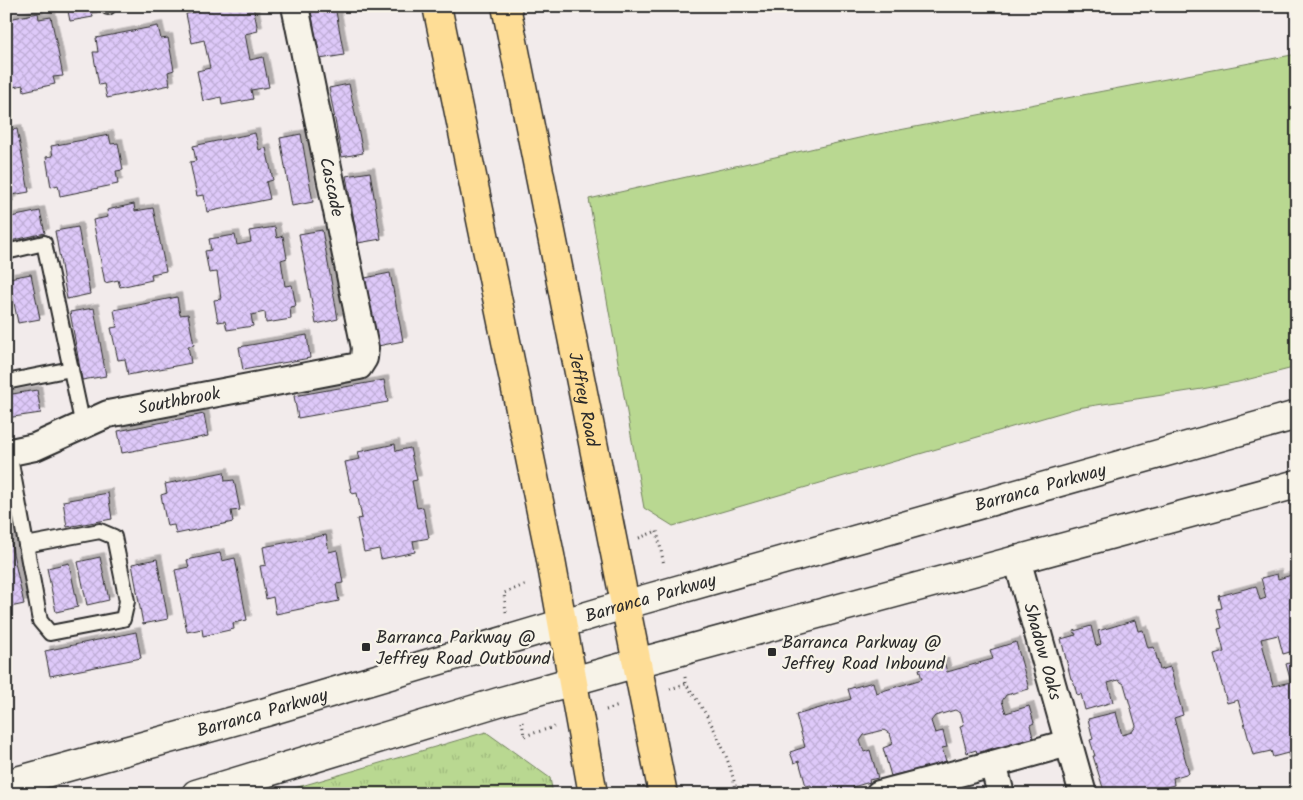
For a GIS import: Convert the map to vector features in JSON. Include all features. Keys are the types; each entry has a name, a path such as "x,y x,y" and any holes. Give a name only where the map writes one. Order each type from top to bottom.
{"main road":[{"path":"437,6 550,555 593,794"},
{"name":"Jeffrey Road","path":"506,6 564,289 624,605 663,794"},
{"name":"Barranca Parkway","path":"6,784 266,712 624,605 1297,415"},
{"path":"196,794 492,704 637,663 1297,484"}],"street":[{"name":"Cascade","path":"295,6 365,348 364,358 359,366"},
{"name":"Southbrook","path":"7,453 35,446 108,414 359,366"},
{"name":"Shadow Oaks","path":"1018,560 1083,794"},
{"path":"879,794 1068,743"},
{"path":"993,764 1001,794"}],"lane":[{"path":"6,252 44,243 83,426"},
{"path":"6,382 71,369"},
{"path":"7,453 40,622 50,633 122,619 127,601 114,537 100,531 26,545"}],"path":[{"path":"686,684 711,721 733,777 736,794"}],"green space":[{"path":"1297,54 1297,367 1202,389 1077,408 673,526 644,508 589,199 868,136"},
{"path":"486,732 550,778 553,794 274,794"}],"building":[{"path":"67,6 91,6 93,17 70,21"},
{"path":"202,6 253,6 258,31 245,34 250,60 263,57 269,87 251,90 253,99 222,105 221,97 203,101 197,71 210,68 204,40 192,43 186,14 203,10"},
{"path":"310,6 335,6 344,55 320,59"},
{"path":"38,13 39,19 51,17 63,76 53,77 55,84 24,91 23,85 13,87 6,52 6,26 10,25 9,19"},
{"path":"158,26 161,39 168,38 174,70 168,72 170,85 107,98 104,84 99,85 93,52 98,52 96,38"},
{"path":"349,84 363,153 342,157 329,88"},
{"path":"17,129 29,192 12,195 13,201 6,203 6,131"},
{"path":"255,133 259,150 266,148 273,180 266,182 270,199 207,212 204,195 197,196 190,162 196,161 193,146"},
{"path":"301,134 313,202 292,206 280,138"},
{"path":"109,135 111,144 118,143 123,170 116,171 118,184 60,196 58,185 51,187 46,157 53,156 51,146"},
{"path":"370,172 381,239 358,243 346,176"},
{"path":"134,204 135,211 153,208 166,271 151,274 152,280 120,287 118,280 105,283 93,220 108,217 107,210"},
{"path":"40,211 45,233 6,242 6,218"},
{"path":"78,227 90,294 67,299 55,231"},
{"path":"275,227 277,238 283,236 287,258 281,260 285,286 292,285 296,306 290,307 291,319 266,323 265,312 251,315 253,326 227,330 225,321 218,322 214,300 221,299 217,272 209,273 205,251 211,250 209,239 235,235 237,245 251,242 249,231"},
{"path":"322,230 338,319 316,324 299,234"},
{"path":"390,273 403,341 378,346 365,278"},
{"path":"31,274 40,319 18,323 9,278"},
{"path":"177,297 180,315 188,314 194,345 188,346 191,363 128,375 125,359 118,360 111,328 117,327 114,310"},
{"path":"94,308 106,376 82,380 70,312"},
{"path":"307,335 310,358 243,370 239,347"},
{"path":"384,380 388,402 298,418 294,396"},
{"path":"37,390 41,413 6,418 6,395"},
{"path":"204,414 208,436 122,453 118,431"},
{"path":"395,444 396,451 410,448 417,480 412,481 417,508 423,507 429,538 413,541 415,552 381,559 379,549 364,552 357,519 362,518 357,493 352,494 345,462 360,459 358,452"},
{"path":"224,472 225,481 234,480 240,510 231,511 233,522 176,534 174,525 167,526 161,495 167,493 165,484"},
{"path":"108,493 112,519 67,527 63,501"},
{"path":"6,521 24,604 6,608"},
{"path":"326,535 329,552 337,550 343,583 336,584 339,601 276,614 273,597 266,599 260,566 266,565 263,547"},
{"path":"220,553 222,561 235,558 247,620 233,623 234,629 203,636 202,629 187,632 175,570 189,567 187,560"},
{"path":"100,557 109,600 87,605 78,562"},
{"path":"157,559 168,619 143,624 132,564"},
{"path":"69,563 78,607 56,612 47,568"},
{"path":"1277,574 1278,579 1292,575 1297,593 1297,650 1283,654 1278,635 1261,639 1273,686 1291,682 1286,664 1297,661 1297,759 1290,761 1288,753 1273,757 1271,751 1253,755 1238,700 1227,703 1214,655 1224,652 1218,629 1222,628 1217,609 1222,608 1219,596 1256,586 1260,600 1266,598 1261,578"},
{"path":"1135,620 1138,631 1143,630 1148,648 1154,647 1160,670 1170,667 1183,715 1174,718 1189,773 1173,778 1174,785 1159,789 1160,794 1121,794 1120,792 1105,794 1093,756 1095,756 1090,740 1093,739 1088,719 1116,712 1122,735 1132,732 1136,726 1124,684 1118,680 1108,683 1113,702 1085,710 1081,694 1077,695 1073,679 1071,679 1061,639 1076,635 1074,631 1091,626 1096,646 1101,644 1098,631"},
{"path":"136,632 141,658 50,676 45,651"},
{"path":"1016,642 1029,689 1006,695 1002,701 1006,713 1029,706 1034,723 1030,725 1033,738 994,750 993,748 977,753 976,750 967,753 960,726 964,725 961,713 955,710 935,716 931,721 935,733 943,731 947,747 942,748 946,761 908,774 907,772 891,776 883,748 893,744 890,734 884,730 864,735 860,741 864,752 870,750 878,778 838,794 835,792 814,794 811,785 806,786 799,761 794,763 790,752 805,747 796,715 851,699 848,689 873,682 876,693 922,679 919,669 944,662 947,672 993,659 990,650"}],"place":[{"name":"Barranca Parkway @ Jeffrey Road Outbound","path":"366,647"},
{"name":"Barranca Parkway @ Jeffrey Road Inbound","path":"772,652"}]}
